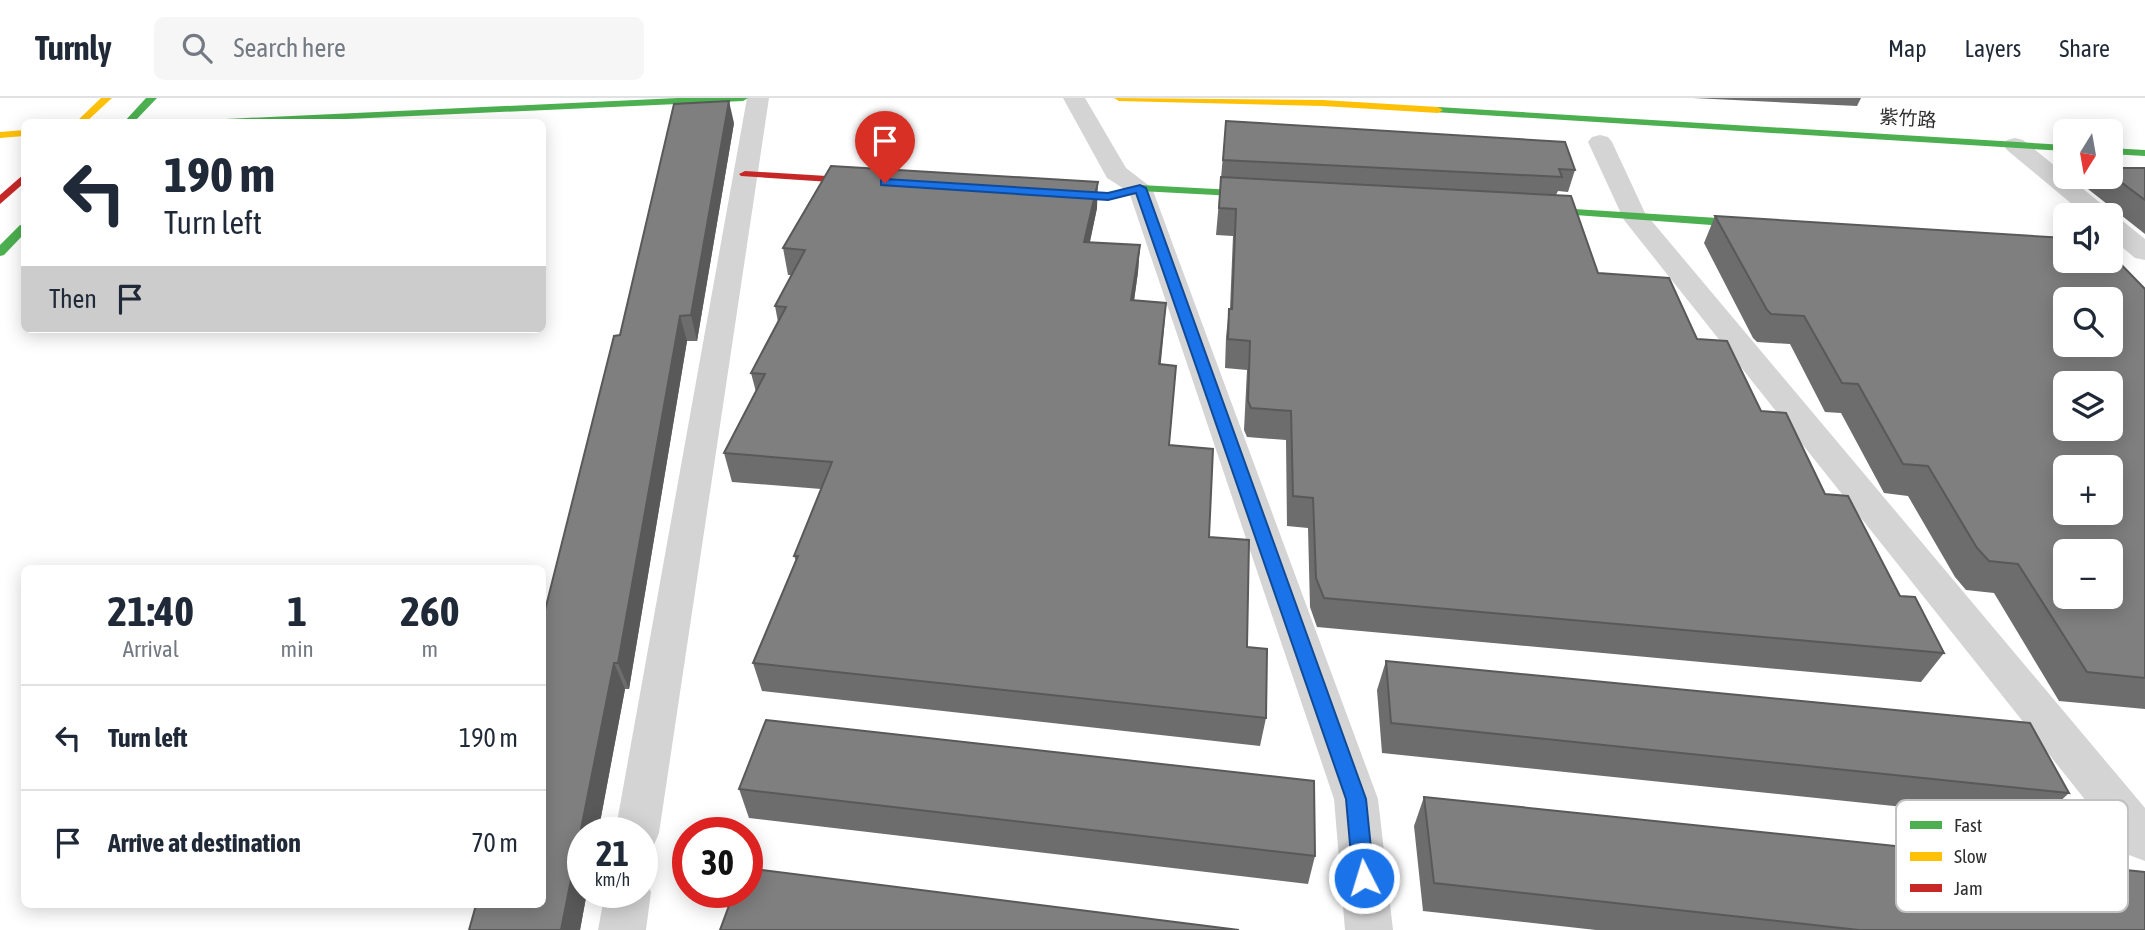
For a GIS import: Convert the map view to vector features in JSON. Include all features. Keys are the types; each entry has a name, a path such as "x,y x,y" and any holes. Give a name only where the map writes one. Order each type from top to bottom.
{"street":[{"path":"84,119 107,98"},
{"path":"132,119 152,98"},
{"path":"291,119 743,98"},
{"path":"640,817 758,98"},
{"path":"1074,98 1116,173 1140,188 1356,799 1369,930"},
{"name":"紫竹路","path":"1119,98 1337,103 2053,147"},
{"path":"0,135 21,133"},
{"path":"1600,142 1633,215 2111,800"},
{"path":"2015,145 2085,203"},
{"path":"2123,152 2145,153"},
{"path":"745,174 899,183"},
{"path":"0,201 21,180"},
{"path":"1024,191 1108,197 1140,188 1291,196"},
{"path":"1510,208 1786,226"},
{"path":"0,252 21,231"},
{"path":"2123,235 2144,252"},
{"path":"2123,250 2144,252"},
{"path":"2128,820 2145,841"},
{"path":"622,930 625,908"}],"building":[{"path":"729,101 691,315 680,316 618,663 614,663 583,817 567,817 567,900 561,930 469,930 475,908 546,908 546,606 614,336 620,335 674,104"},
{"path":"1226,121 1565,142 1575,170 1559,169 1562,177 1223,160"},
{"path":"831,166 1098,182 1084,242 1140,245 1131,300 1166,303 1159,364 1176,366 1169,445 1213,449 1209,537 1249,540 1247,647 1267,649 1266,718 753,663 798,556 794,556 832,462 724,453 765,374 751,373 786,307 775,306 805,250 783,248"},
{"path":"2123,168 2145,168 2145,200 2123,184"},
{"path":"1221,177 1571,196 1598,273 1669,278 1697,339 1727,341 1761,411 1786,413 1825,494 1848,496 1900,596 1915,597 1944,653 1324,598 1316,578 1313,498 1293,496 1291,411 1251,408 1248,401 1250,341 1228,339 1229,309 1232,309 1236,209 1219,208"},
{"path":"1715,216 2053,237 2053,273 2123,273 2123,266 2145,289 2145,678 2087,672 2018,564 1989,561 1977,548 1928,466 1903,464 1858,384 1842,383 1804,316 1771,314"},
{"path":"1386,661 2030,723 2069,793 1391,723"},
{"path":"766,720 1314,781 1315,856 739,789"},
{"path":"1424,797 1896,846 1896,912 2128,912 2128,870 2145,872 2145,930 1859,930 1434,883"},
{"path":"763,870 1239,930 720,930 728,908 763,908"}],"traffic: fast":[{"path":"132,119 152,98"},
{"path":"291,119 743,98"},
{"path":"1438,110 2053,147"},
{"path":"2123,152 2145,153"},
{"path":"1045,193 1108,196 1140,188 1274,195"},
{"path":"1526,209 1766,225"},
{"path":"0,252 21,231"}],"traffic: slow":[{"path":"84,119 107,98"},
{"path":"1119,98 1323,103 1438,110"},
{"path":"0,135 21,133"}],"traffic: jam":[{"path":"745,174 876,182"},
{"path":"0,201 21,180"}],"route":[{"path":"885,183 1108,197 1140,188 1356,799 1364,878"}]}
